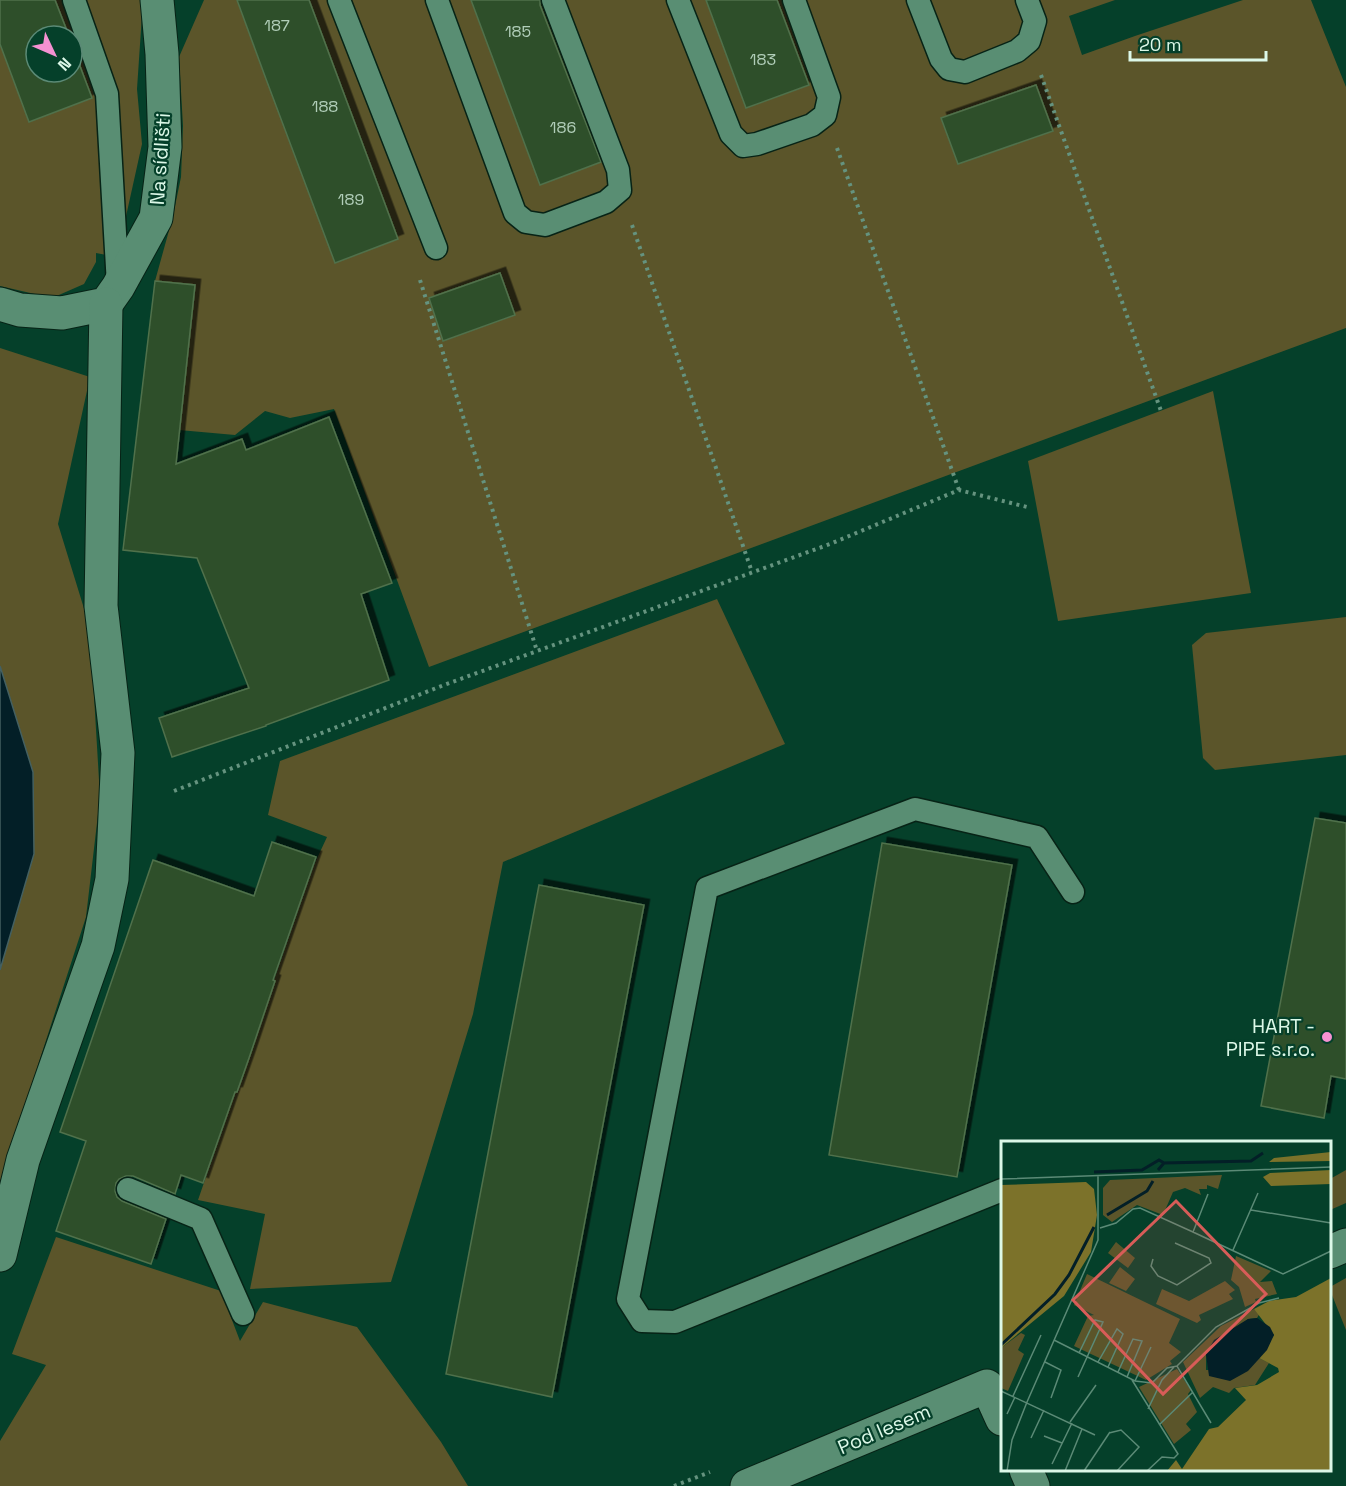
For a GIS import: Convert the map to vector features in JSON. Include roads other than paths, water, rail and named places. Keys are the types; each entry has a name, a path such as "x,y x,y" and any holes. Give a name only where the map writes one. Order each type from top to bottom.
{"street":[{"name":"Na sídlišti","path":"112,295 156,218 165,147 162,54 157,0"},
{"path":"0,304 20,310 62,313 112,295 101,606 118,753 112,879 98,946 23,1160 0,1255"},
{"path":"1331,1251 1346,1245"},
{"name":"Pod lesem","path":"747,1486 995,1383 1001,1414"},
{"path":"1026,1471 1033,1486"}],"lane":[{"path":"74,0 107,93 112,295"},
{"path":"339,0 436,248"},
{"path":"437,0 516,213 526,222 545,225 606,202 620,190 618,170 553,0"},
{"path":"678,0 731,134 742,146 757,144 812,125 825,115 829,97 794,0"},
{"path":"918,0 940,59 949,69 965,72 1017,51 1029,41 1035,21 1027,0"},
{"path":"1001,1190 675,1322 642,1321 628,1299 707,888 915,809 1037,837 1073,892"},
{"path":"128,1189 201,1220 243,1314"}],"water":[{"path":"0,666 33,772 34,854 0,970"}],"place":[{"name":"HART - PIPE s.r.o.","path":"1327,1037"}]}
